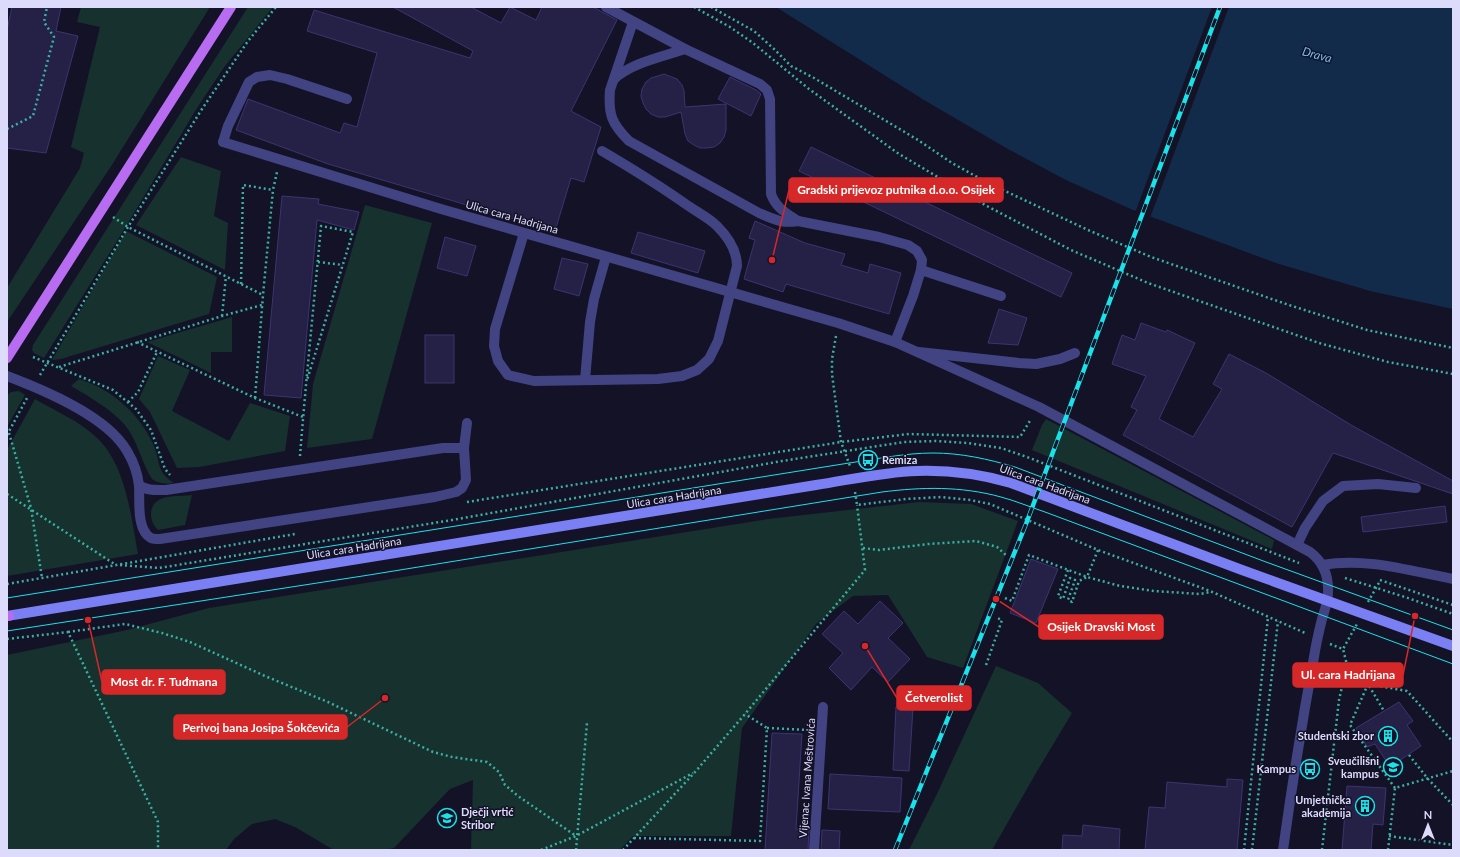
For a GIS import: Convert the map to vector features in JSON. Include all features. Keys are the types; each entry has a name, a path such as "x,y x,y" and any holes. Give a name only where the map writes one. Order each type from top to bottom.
{"main road":[{"path":"7,358 230,7"},
{"name":"Ulica cara Hadrijana","path":"7,616 816,485 893,474 933,471 972,474 1011,484 1453,646"}],"street":[{"path":"606,7 685,49 760,84 767,90 770,99 771,194 774,202 781,210 798,221"},
{"path":"633,22 610,90 609,102 611,117 618,129 629,141 759,213 775,220 787,223 798,221 879,237 908,245 918,251 922,260 922,270 895,342"},
{"path":"612,81 630,68 685,49"},
{"name":"Ulica cara Hadrijana","path":"347,99 287,79 270,75 257,77 249,82 228,126 223,142 524,233 844,325 895,342 1039,407 1297,545 1318,558 1324,568"},
{"path":"524,233 495,329 494,346 498,360 508,375 534,381 658,379 682,376 697,370 709,359 718,341 737,266 737,260 732,245 717,225 656,183 602,151"},
{"path":"585,380 590,322 594,299 606,257"},
{"path":"922,270 1001,296"},
{"path":"917,352 1019,364 1036,364 1060,359 1075,353"},
{"path":"7,376 61,399 106,428 119,440 128,451 139,485 140,510 145,533 152,538 160,539 435,497 456,492 462,488 466,480 464,448 467,423"},
{"path":"139,485 150,490 166,490 443,448 464,448"},
{"path":"1297,545 1305,528 1323,501 1343,486 1378,484 1416,488"},
{"path":"1283,850 1297,752 1315,649 1327,601 1328,584 1324,568 1337,562 1375,564 1453,579"},
{"name":"Vijenac Ivana Meštrovića","path":"814,850 823,707"}],"path":[{"path":"7,129 33,116 54,37 44,22 47,7"},
{"path":"42,578 31,508 8,434 33,386 128,227 202,109 248,41 276,7"},
{"path":"694,7 730,27 810,90 899,154 985,205 1071,250 1148,283 1319,343 1388,362 1453,374"},
{"path":"711,7 754,31 790,66 814,78 918,140 952,163 988,183 1088,230 1151,257 1289,306 1367,330 1453,348"},
{"path":"255,398 273,190 279,160"},
{"path":"241,284 243,185 273,190"},
{"path":"112,217 128,227 263,295"},
{"path":"300,460 303,417 321,226 353,232 307,380"},
{"path":"318,262 342,265"},
{"path":"222,316 226,276"},
{"path":"58,367 222,316 262,306"},
{"path":"137,342 255,398 303,417"},
{"path":"128,402 138,392 157,352"},
{"path":"33,357 113,390 128,402 136,409 151,430 165,469 169,475 175,479"},
{"path":"7,584 116,565 160,568 460,519 782,461 844,453 874,446 904,442 936,441 967,443 1001,448 1284,558 1324,568 1453,614"},
{"path":"7,494 31,508 116,565"},
{"path":"623,850 695,772 865,570 857,505"},
{"path":"863,548 879,550 928,544 976,541 997,547 1007,556"},
{"path":"1068,570 1058,596 1063,599 1070,578 1075,580 1068,600 1072,602 1079,581 1087,577 1098,550"},
{"path":"1005,598 1012,601 1030,555 1099,582 1154,591 1200,594 1210,591"},
{"path":"1376,587 1380,581 1453,605"},
{"path":"1244,850 1268,617"},
{"path":"986,665 1002,620 997,618"},
{"path":"1252,850 1278,621"},
{"path":"7,639 125,624 162,633 190,642 265,676 328,702 433,752 452,757 487,762 499,772 505,785 518,796 576,836"},
{"path":"68,632 158,822 158,850"},
{"path":"1322,850 1339,700 1347,665 1343,650"},
{"path":"1347,665 1368,684 1384,711"},
{"path":"1368,684 1407,691 1453,742"},
{"path":"1368,684 1350,725 1395,788 1388,850"},
{"path":"745,714 767,728 822,731"},
{"path":"576,850 576,836 587,723"},
{"path":"634,838 760,841 767,728"},
{"path":"1409,755 1428,779 1453,805"},
{"path":"1395,788 1453,771"},
{"path":"541,850 576,836 695,772"},
{"path":"1389,836 1453,845"}],"green space":[{"path":"81,7 210,7 110,168 7,322 7,288 80,168 84,153 71,147 100,27 77,22"},
{"path":"248,7 273,7 225,66 197,108 119,238 44,358 34,353 32,350 33,345"},
{"path":"181,157 221,171 214,216 228,223 225,270 136,225"},
{"path":"365,205 432,223 372,439 307,448 313,384"},
{"path":"126,231 217,277 209,314 61,359 52,360"},
{"path":"232,317 232,352 211,352 211,373 147,342"},
{"path":"158,356 190,370 172,411 229,441 250,403 290,416 285,451 199,467 177,468 150,412 139,399"},
{"path":"79,379 91,383 113,396 132,413 140,422 153,444 161,470 168,479 174,483 168,484 152,479 133,437 119,418 92,398 71,386"},
{"path":"19,391 25,395 7,427 7,395 11,392"},
{"path":"35,399 83,426 107,449 115,462 126,492 138,554 7,576 7,450"},
{"path":"1046,419 1274,540 1272,549 1032,450"},
{"path":"192,495 185,525 158,530 151,516 156,502 167,497"},
{"path":"919,502 971,504 1018,521 963,668 927,657 888,595 853,596 816,624 742,728 731,836 633,836 620,850 471,850 473,780 450,789 394,848 386,850 332,849 295,827 275,819 252,824 234,839 226,850 7,850 7,655 127,630 209,608 768,519"},
{"path":"996,666 1038,683 1072,713 992,850 909,850 936,796"}],"water":[{"name":"Drava","path":"776,7 1453,7 1453,309 1370,291 1276,263 1133,210 1066,180 1008,149 924,100"}],"pier":[{"path":"1212,7 1229,7 1150,218 1135,213"}],"building":[{"path":"12,7 61,7 56,31 78,36 46,153 7,148 7,30"},
{"path":"393,7 471,7 501,23 510,7 536,20 542,7 593,7 617,20 571,111 601,127 584,182 571,178 555,231 328,164 236,130 248,99 340,133 344,123 357,127 377,53 307,31 314,10 470,58 473,51"},
{"path":"664,74 677,79 682,85 685,107 726,104 726,130 720,143 714,147 700,148 688,141 685,134 681,112 665,117 658,117 651,114 646,109 641,96 642,89 646,82 651,78"},
{"path":"730,77 761,94 751,116 718,99"},
{"path":"811,147 1072,273 1061,297 799,171"},
{"path":"282,196 319,199 318,204 359,212 354,230 317,220 301,398 264,395"},
{"path":"755,221 805,243 845,254 841,265 868,273 870,264 901,273 889,314 786,284 783,292 744,279 755,240 749,238"},
{"path":"638,232 705,251 698,273 631,253"},
{"path":"445,237 476,246 467,276 437,268"},
{"path":"562,258 588,264 579,296 554,289"},
{"path":"999,309 1027,318 1018,345 988,343"},
{"path":"1141,323 1166,332 1167,330 1195,343 1159,419 1193,437 1222,389 1213,384 1229,354 1266,373 1351,425 1453,481 1453,494 1333,453 1292,527 1123,435 1137,410 1131,407 1146,376 1112,364 1122,335 1135,340"},
{"path":"425,335 454,335 454,383 425,383"},
{"path":"1445,506 1447,522 1363,532 1361,517"},
{"path":"1031,559 1058,569 1036,623 1010,613"},
{"path":"880,601 903,623 888,638 910,659 888,682 872,667 851,690 829,668 843,653 822,634 844,611 858,624"},
{"name":"Studentski zbor","path":"1399,702 1413,721 1407,725 1421,746 1390,767 1375,744 1367,747 1356,728"},
{"path":"896,707 913,708 909,771 893,770"},
{"path":"772,733 802,734 796,829 809,830 808,850 765,850"},
{"path":"830,774 902,778 900,812 828,809"},
{"path":"1227,779 1243,780 1237,850 1145,850 1149,807 1165,808 1167,782 1227,787"},
{"name":"Umjetnička akademija","path":"1347,786 1386,788 1383,825 1373,824 1371,850 1342,850"},
{"path":"1083,825 1120,829 1119,850 1062,850 1063,835 1082,836"},
{"path":"822,830 840,831 839,850 821,850"}],"tram line":[{"path":"7,598 849,463 902,455 933,453 974,457 1015,467 1266,562 1453,630"},
{"path":"7,631 369,575 882,492 942,488 986,493 1018,502 1453,664"}],"railway":[{"path":"895,850 1026,524 1220,7"}],"place":[{"name":"Gradski prijevoz putnika d.o.o. Osijek","path":"772,260"},
{"name":"Remiza","path":"868,460"},
{"name":"Osijek Dravski Most","path":"996,599"},
{"name":"Ul. cara Hadrijana","path":"1415,616"},
{"name":"Most dr. F. Tuđmana","path":"88,620"},
{"name":"Četverolist","path":"865,646"},
{"name":"Perivoj bana Josipa Šokčevića","path":"385,698"},
{"name":"Studentski zbor","path":"1388,736"},
{"name":"Sveučilišni kampus","path":"1393,767"},
{"name":"Kampus","path":"1310,769"},
{"name":"Umjetnička akademija","path":"1365,806"},
{"name":"Dječji vrtić Stribor","path":"447,818"}]}
